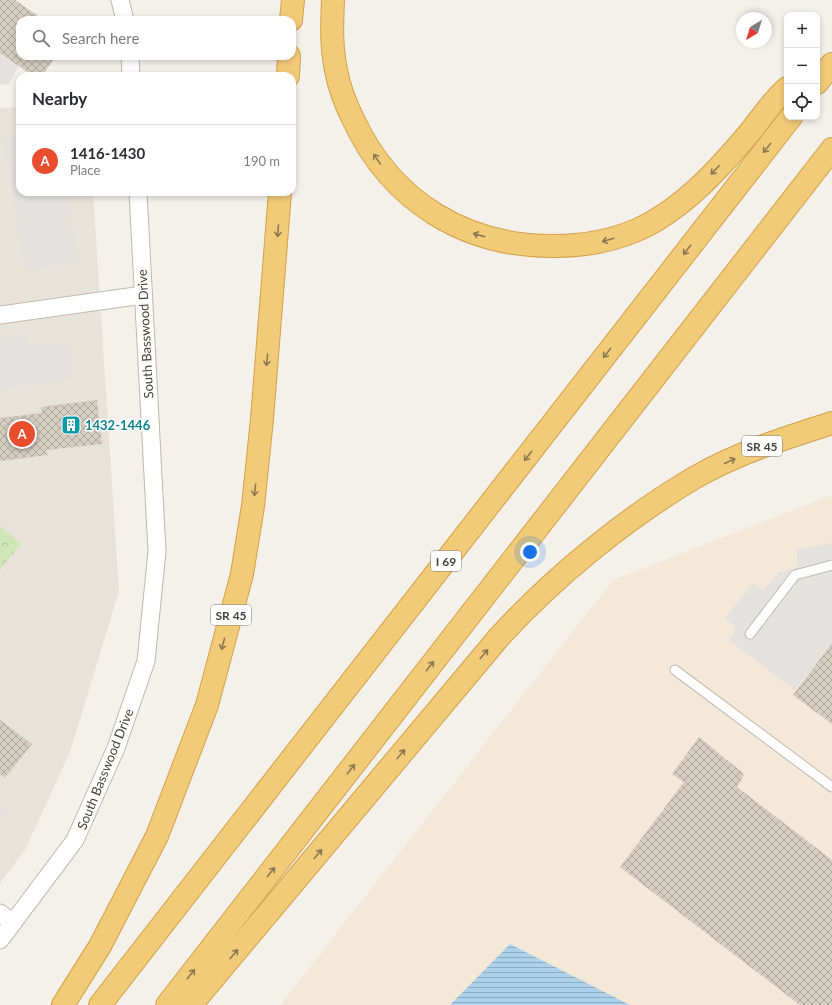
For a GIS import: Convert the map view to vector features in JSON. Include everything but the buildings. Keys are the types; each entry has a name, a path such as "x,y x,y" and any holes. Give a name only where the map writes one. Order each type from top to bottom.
{"highway":[{"path":"291,16 293,0"},
{"path":"333,0 331,38 336,71 346,103 358,130 382,168 410,195 438,216 468,232 501,241 537,246 573,246 606,241 637,230 666,214 693,193 738,146 784,92"},
{"path":"820,60 832,50"},
{"path":"288,72 289,60"},
{"path":"820,79 832,64"},
{"name":"I 69","path":"100,1005 789,120"},
{"path":"167,1005 832,149"},
{"name":"SR 45","path":"63,1005 100,946 157,836 207,705 242,574 253,506 265,388 280,196"},
{"name":"SR 45","path":"191,1005 500,636 530,604 569,569 633,520 695,478 767,444 832,423"}],"street":[{"path":"120,0 124,16"},
{"path":"130,60 131,72"},
{"name":"South Basswood Drive","path":"0,940 6,918 75,840 116,748 146,661 157,551 138,196"},
{"path":"0,316 143,295"}],"lane":[{"path":"750,634 795,575 832,565"},
{"path":"676,670 832,787"}],"shaded area":[{"path":"0,53 19,66 9,84 0,85"},
{"path":"16,107 16,196 93,196 119,591 70,752 25,850 0,883 0,108"},
{"path":"16,134 16,196 68,196 78,262 25,270 3,136"},
{"path":"26,334 29,347 68,342 73,378 0,389 0,337"},
{"path":"832,495 832,1005 280,1005 613,580"},
{"path":"832,543 832,643 795,690 729,640 736,628 725,618 753,583 763,590 779,573 798,566 796,550"},
{"path":"0,804 9,811 0,822"}],"green space":[{"path":"0,526 21,544 0,570"}],"water":[{"path":"510,944 630,1005 450,1005"}],"place":[{"name":"1432-1446","path":"71,425"},
{"name":"1416-1430","path":"22,434"}]}
